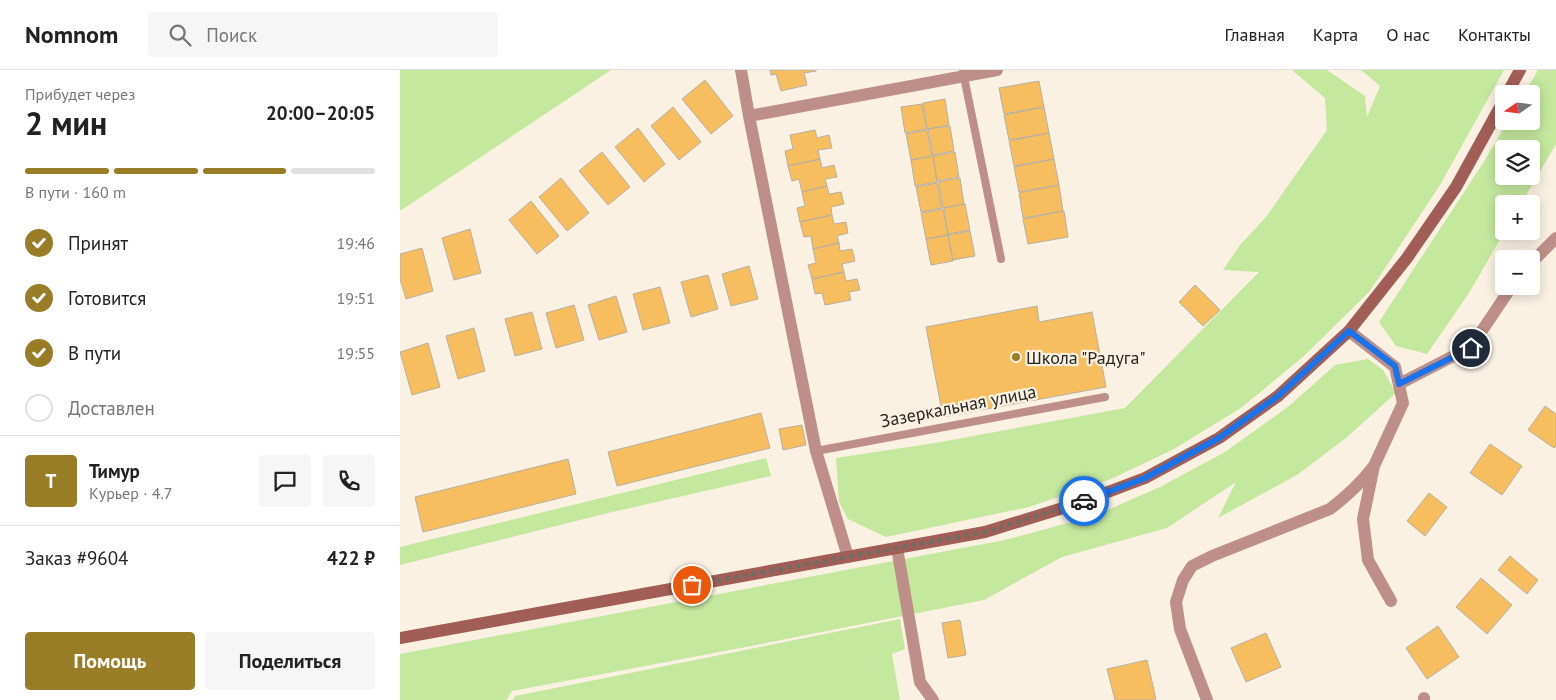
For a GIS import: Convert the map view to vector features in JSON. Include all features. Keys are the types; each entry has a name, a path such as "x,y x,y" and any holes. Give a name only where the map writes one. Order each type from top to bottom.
{"street":[{"path":"741,70 816,450 848,557"},
{"path":"749,116 963,73 997,70"},
{"path":"1512,85 1520,70"},
{"path":"400,638 985,532 1076,504 1145,478 1219,438 1278,396 1349,331 1407,258 1456,187 1495,116"},
{"path":"1540,254 1556,238"},
{"path":"1399,384 1471,348 1506,295"},
{"path":"1207,700 1180,629 1176,602 1183,580 1192,566 1212,556 1330,509 1346,497 1364,480 1374,466 1403,403 1395,366 1349,331"},
{"path":"1374,466 1363,519 1368,560 1391,601"},
{"path":"897,548 920,682 933,700"}],"lane":[{"path":"963,73 1001,259"},
{"name":"Зазеркальная улица","path":"816,450 1106,397"}],"green space":[{"path":"400,70 611,70 400,211"},
{"path":"1292,70 1327,70 1365,96 1367,117 1380,86 1361,70 1504,70 1440,185 1370,291 1304,356 1241,408 1174,449 1111,479 1029,507 886,537 848,519 839,502 836,458 935,443 1125,408 1259,272 1223,270 1240,245 1266,217 1327,130 1325,98"},
{"path":"1538,70 1556,70 1556,144 1540,171 1540,140 1497,140 1503,130 1540,130 1540,85 1529,85"},
{"path":"1495,143 1495,185 1532,185 1526,195 1495,195 1495,240 1500,240 1469,293 1427,354 1396,346 1379,322"},
{"path":"1368,359 1383,370 1396,393 1346,438 1297,475 1218,518 1236,482 1167,528 1062,557 984,600 512,691 506,700 400,700 400,654 1005,540 1094,516 1160,487 1225,452 1289,406 1335,365"},
{"path":"766,458 771,476 604,514 400,565 400,547"},
{"path":"900,619 905,649 892,654 900,700 512,700 515,696"}],"building":[{"path":"770,70 816,71 804,73 807,85 781,91 776,74 771,75"},
{"path":"705,80 733,116 711,134 682,99"},
{"path":"1039,81 1044,107 1004,114 999,88"},
{"path":"945,99 949,125 927,129 923,103"},
{"path":"922,104 927,129 905,133 901,107"},
{"path":"673,107 701,142 679,160 651,126"},
{"path":"1044,107 1049,133 1009,140 1004,115"},
{"path":"950,126 954,151 933,155 928,129"},
{"path":"638,128 665,164 644,182 615,147"},
{"path":"815,130 817,138 829,135 832,148 818,150 820,159 788,166 785,151 793,149 790,135"},
{"path":"927,130 932,156 911,160 906,134"},
{"path":"1049,133 1054,159 1014,166 1009,141"},
{"path":"602,152 630,187 608,205 579,171"},
{"path":"955,152 959,177 937,181 933,156"},
{"path":"933,156 937,182 915,186 911,160"},
{"path":"820,159 822,168 834,165 837,177 825,179 827,186 802,192 799,179 792,181 788,166"},
{"path":"1054,159 1059,185 1019,192 1014,167"},
{"path":"561,178 589,213 567,231 539,197"},
{"path":"960,178 964,204 943,208 938,182"},
{"path":"937,183 942,208 921,212 916,187"},
{"path":"1059,185 1063,211 1023,218 1019,193"},
{"path":"827,186 829,194 841,192 844,204 831,207 832,215 800,222 797,208 805,206 802,192"},
{"path":"531,201 559,236 537,254 509,220"},
{"path":"965,204 970,230 948,234 944,208"},
{"path":"943,209 948,235 926,239 921,213"},
{"path":"1064,211 1068,237 1028,244 1023,219"},
{"path":"832,215 834,224 846,222 848,233 837,236 839,243 813,249 811,236 804,237 800,222"},
{"path":"470,229 481,273 454,280 442,238"},
{"path":"970,231 975,256 953,260 948,235"},
{"path":"948,235 953,261 931,265 926,239"},
{"path":"839,243 840,251 852,249 855,261 842,264 844,272 812,279 808,265 816,263 813,249"},
{"path":"422,248 433,291 406,299 400,279 400,254"},
{"path":"749,266 758,299 731,306 722,274"},
{"path":"844,272 846,281 857,279 860,290 849,292 851,300 825,305 822,293 815,294 812,279"},
{"path":"708,275 718,309 691,317 681,282"},
{"path":"1195,285 1220,310 1203,326 1179,302"},
{"path":"660,287 670,323 643,330 633,294"},
{"path":"616,296 627,332 599,340 588,305"},
{"path":"574,305 584,340 556,348 546,313"},
{"name":"Школа \"Радуга\"","path":"1037,306 1039,322 1092,312 1106,387 943,417 926,327"},
{"path":"532,312 542,349 515,356 505,319"},
{"path":"474,328 485,371 458,379 446,336"},
{"path":"428,343 440,387 412,395 400,352"},
{"path":"1545,406 1556,414 1556,446 1554,448 1528,430"},
{"path":"761,413 770,448 617,486 608,452"},
{"path":"802,425 806,445 783,450 779,429"},
{"path":"1490,444 1522,466 1502,495 1470,473"},
{"path":"568,459 576,494 423,532 415,497"},
{"path":"1429,493 1447,507 1425,536 1407,521"},
{"path":"1510,556 1538,580 1527,594 1498,570"},
{"path":"1481,578 1512,605 1487,634 1456,607"},
{"path":"960,620 966,655 948,658 942,623"},
{"path":"1438,626 1459,657 1427,679 1406,648"},
{"path":"1266,633 1281,667 1246,682 1231,648"},
{"path":"1147,660 1156,699 1115,700 1107,669"}],"way so far":[{"path":"692,585 985,532 1084,501"}],"place":[{"name":"Школа \"Радуга\"","path":"1016,357"}],"route":[{"path":"1084,501 1145,478 1219,438 1278,396 1349,331 1395,366 1399,384 1471,348"}]}
